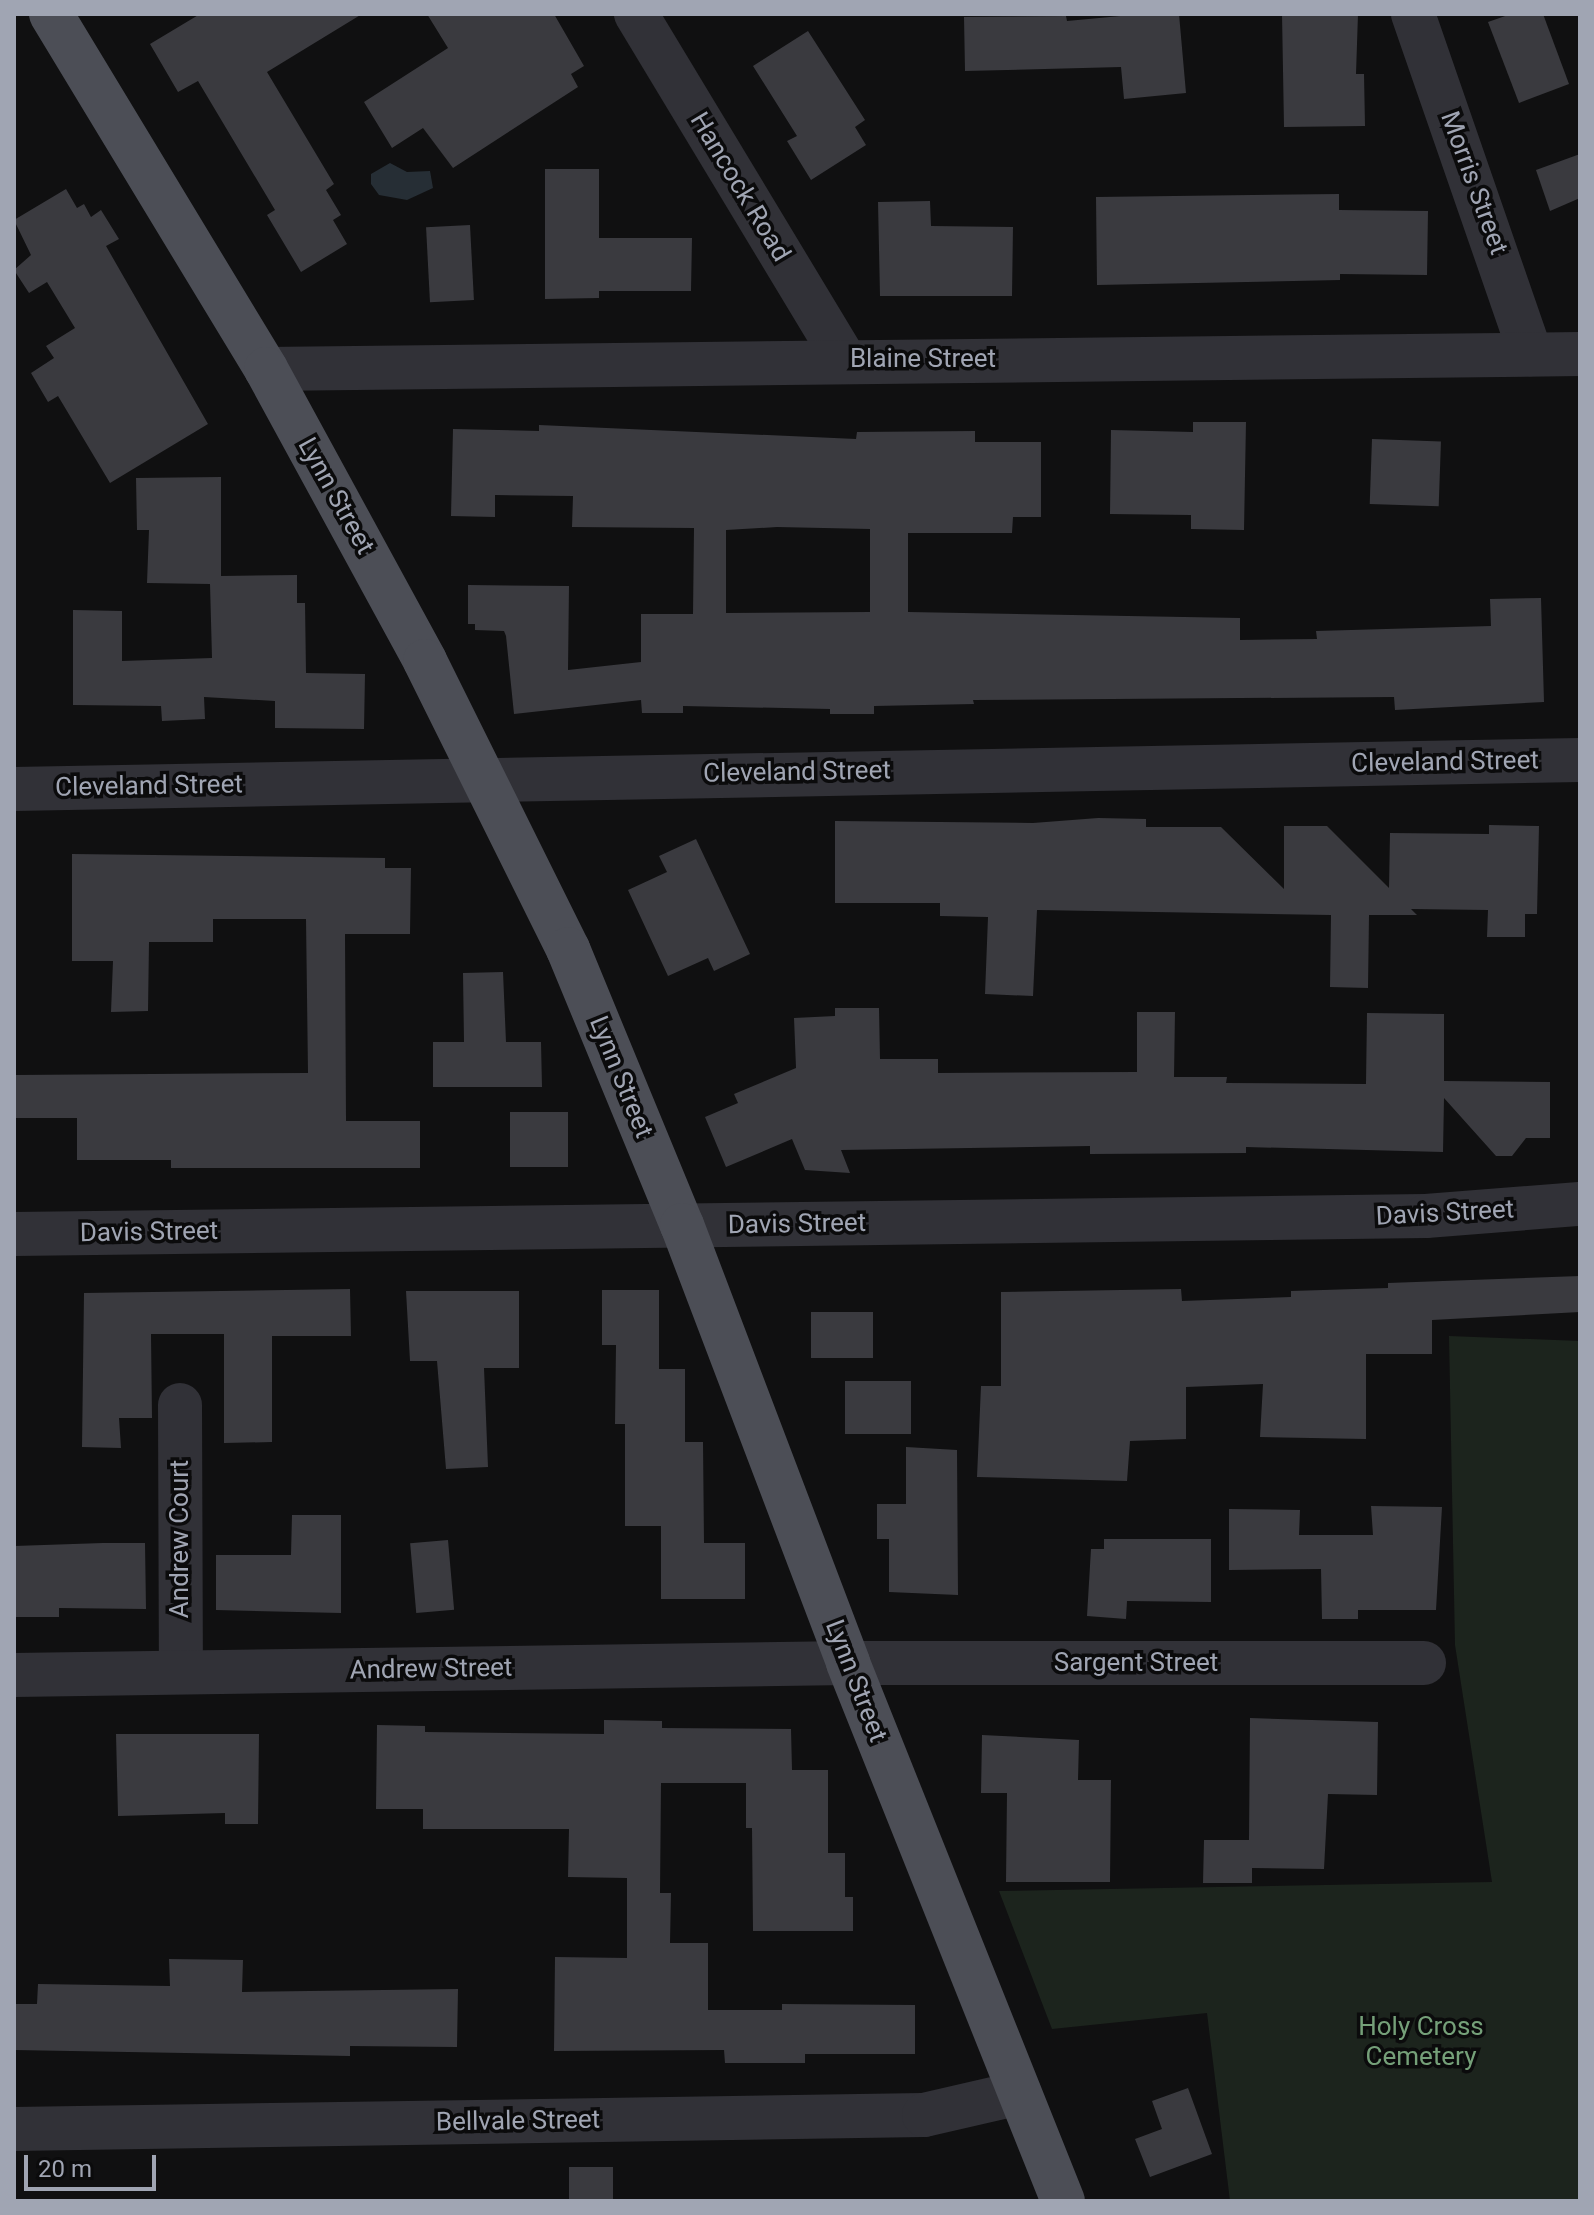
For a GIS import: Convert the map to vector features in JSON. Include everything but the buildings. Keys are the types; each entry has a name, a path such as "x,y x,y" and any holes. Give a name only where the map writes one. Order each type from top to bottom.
{"main road":[{"name":"Lynn Street","path":"51,14 266,369 486,779 568,949 682,1225 848,1663 1063,2201"}],"street":[{"name":"Hancock Road","path":"636,14 844,359"},
{"name":"Morris Street","path":"1413,14 1531,354"},
{"name":"Blaine Street","path":"266,369 844,359 1580,354"},
{"name":"Cleveland Street","path":"14,789 1580,760"},
{"name":"Davis Street","path":"14,1234 1426,1216 1580,1204"},
{"name":"Andrew Court","path":"180,1405 181,1672"},
{"name":"Sargent Street","path":"848,1663 1424,1663"},
{"name":"Andrew Street","path":"14,1675 848,1663"},
{"name":"Bellvale Street","path":"14,2129 924,2115 1019,2093"}],"green space":[{"name":"Holy Cross Cemetery","path":"1449,1336 1580,1341 1580,2201 1230,2201 1207,2013 1052,2029 999,1891 1492,1882 1455,1645"}],"shaded area":[{"path":"390,163 407,172 430,171 433,188 407,200 379,195 371,184 371,174"}]}
